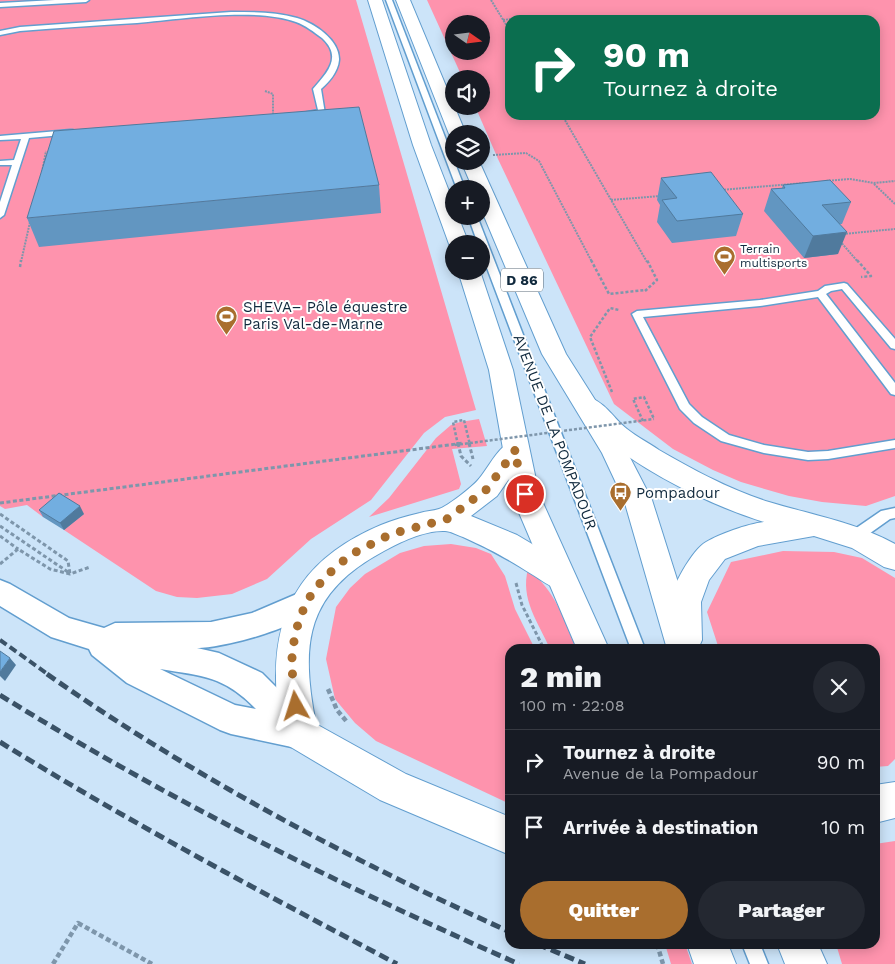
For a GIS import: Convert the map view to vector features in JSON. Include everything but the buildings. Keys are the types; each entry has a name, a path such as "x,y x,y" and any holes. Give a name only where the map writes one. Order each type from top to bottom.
{"main road":[{"path":"375,0 422,145 456,235"},
{"path":"403,0 454,125"},
{"name":"AVENUE DE LA POMPADOUR","path":"482,170 554,354 614,450 638,500 682,644"},
{"name":"AVENUE DE LA POMPADOUR","path":"472,280 492,332 502,371 510,410 518,471 525,494 591,644"},
{"path":"580,396 617,435 649,456 711,491 763,511 854,537 895,558"},
{"path":"505,834 393,786 301,734 293,692 292,658 295,633 306,602 324,578 350,555 391,534 447,519 487,489 516,449"},
{"path":"447,519 507,543 560,576"},
{"path":"684,644 685,602 697,573 714,552 755,535 817,527"},
{"path":"880,803 895,800"},
{"path":"800,949 806,964"}],"street":[{"path":"0,592 61,628 150,654 208,663 230,672 251,683 301,734"},
{"path":"90,636 211,635 256,625 306,602"},
{"path":"90,636 138,674 231,719 301,734"}],"lane":[{"path":"0,5 86,0"},
{"path":"389,0 458,180"},
{"path":"0,33 20,29 231,14 255,14 293,19 306,24 329,41 336,51 336,65 329,79 317,89 322,112 273,116"},
{"path":"0,138 80,131"},
{"path":"0,215 26,136"},
{"path":"0,163 16,162"},
{"name":"AVENUE DE LA POMPADOUR","path":"475,225 636,644"},
{"path":"895,346 844,286 828,288 821,294 636,314 684,406 698,420 719,434 740,443 764,449 808,456 828,456 895,444"},
{"path":"821,294 895,391"},
{"path":"854,537 886,516 895,513"},
{"path":"753,949 759,964"}],"path":[{"path":"491,0 505,23"},
{"path":"265,91 273,94 273,116"},
{"path":"490,157 526,153 539,161 609,294 645,290 657,280 565,120"},
{"path":"41,176 51,134"},
{"path":"820,181 850,178 874,183 895,181"},
{"path":"721,190 810,182"},
{"path":"874,183 895,204"},
{"path":"611,200 661,196"},
{"path":"20,268 30,222"},
{"path":"844,286 845,280 871,276 835,235 895,229"},
{"path":"645,290 659,313"},
{"path":"610,308 590,338 615,398"},
{"path":"0,503 469,442 654,419 644,398 633,399 645,425"},
{"path":"460,456 453,422 464,420 471,452"},
{"path":"0,514 68,561 70,574"},
{"path":"0,526 70,574"},
{"path":"0,536 50,569 70,574 90,567"},
{"path":"0,564 18,549"},
{"path":"514,574 522,605 542,644"},
{"path":"327,685 337,710 351,726"},
{"path":"53,964 78,923 152,964"},
{"path":"658,949 663,964"}],"shaded area":[{"name":"SHEVA– Pôle équestre Paris Val-de-Marne","path":"0,0 356,0 476,410 445,417 424,433 371,500 311,539 267,579 232,594 197,598 177,597 156,591 64,530 64,501 43,517 27,505 5,509 0,506"},
{"name":"Terrain multisports","path":"427,0 895,0 895,496 866,506 822,502 789,496 741,482 673,449 614,404 498,159 490,141 490,125 483,125 479,115 490,115 490,70 459,70 454,60 490,60 490,15 445,15 445,40"},
{"path":"479,419 487,446 452,449 461,484 459,489 369,517 389,498 436,438 451,425"},
{"path":"451,544 476,548 491,554 505,576 515,609 532,644 505,644 505,802 376,741 355,723 335,699 326,659 336,607 350,588 365,574 400,553 424,546"},
{"path":"783,551 834,552 862,558 895,578 895,759 888,766 880,767 880,644 717,644 707,612 731,562"},
{"path":"528,569 552,596 574,644 548,644 528,600 526,580"},
{"path":"895,841 895,964 842,964 838,949 880,949 880,843"},
{"path":"666,949 687,949 692,964 671,964"}],"railway":[{"path":"0,640 49,675"},
{"path":"47,674 158,747 272,814 390,875 505,930"},
{"path":"0,695 126,770 255,839 385,903 519,964"},
{"path":"0,742 147,829 397,964"},
{"path":"549,949 585,964"}],"place":[{"name":"Terrain multisports","path":"724,275"},
{"name":"SHEVA– Pôle équestre Paris Val-de-Marne","path":"227,335"},
{"name":"Pompadour","path":"620,512"}],"route":[{"path":"296,706 293,692 292,658 295,633 306,602 324,578 350,555 391,534 420,524 447,519 487,489 516,449 518,471 525,494"}]}
